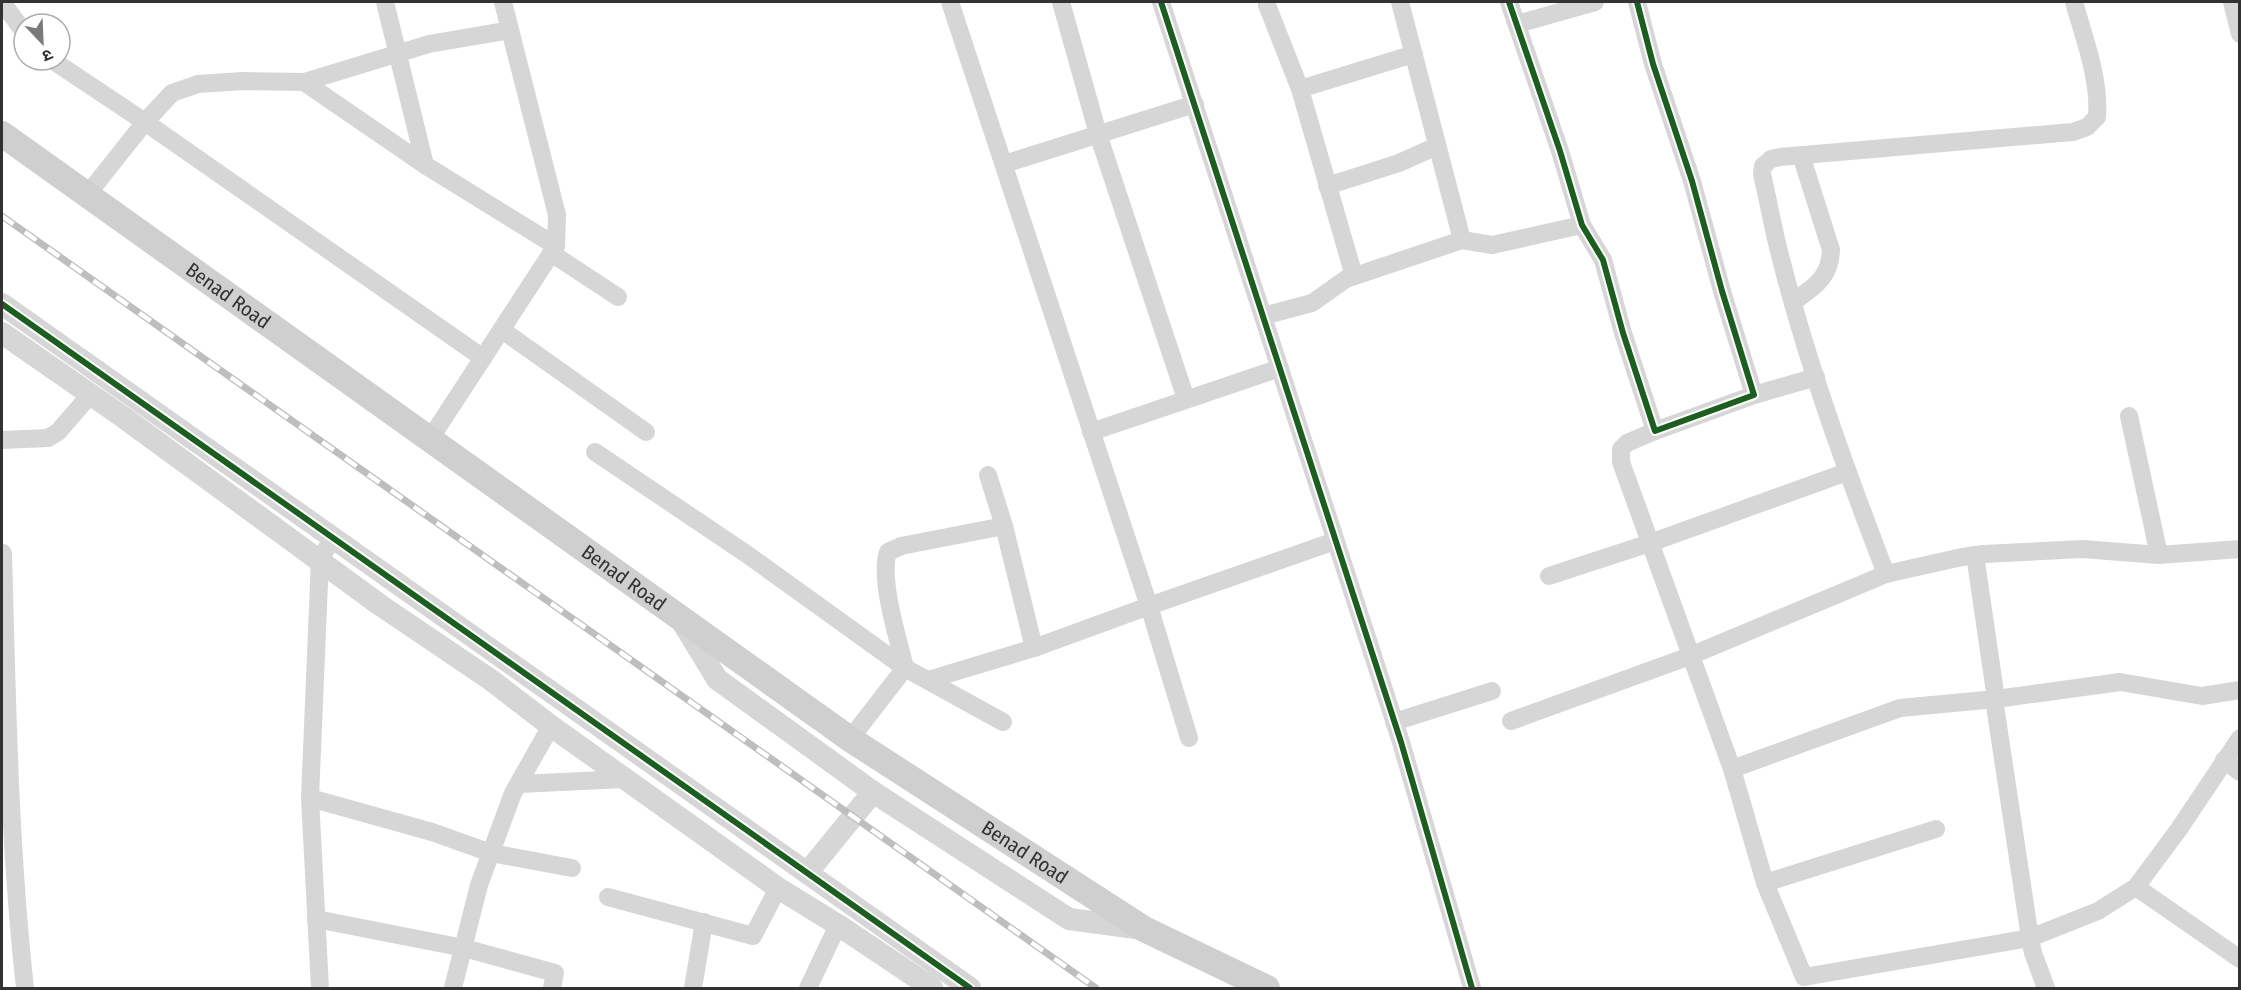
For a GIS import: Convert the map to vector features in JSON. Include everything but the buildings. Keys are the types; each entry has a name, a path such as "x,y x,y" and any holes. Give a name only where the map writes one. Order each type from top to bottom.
{"main road":[{"name":"Benad Road","path":"2,134 850,739 1144,929 1267,988"}],"street":[{"path":"2,2 12,16"},
{"path":"385,2 425,165"},
{"path":"430,440 554,250 557,215 503,2"},
{"path":"951,2 1149,606 1189,738"},
{"path":"1061,2 1098,134 1186,399"},
{"path":"1161,2 1394,722 1472,988"},
{"path":"1267,2 1300,89 1354,276"},
{"path":"1400,2 1462,240"},
{"path":"1509,2 1582,225 1603,260 1623,333 1655,431"},
{"path":"1517,24 1595,2"},
{"path":"1637,2 1653,64 1692,182 1754,395"},
{"path":"1886,574 1847,472 1793,302 1781,262 1762,174 1763,166 1771,159 1801,155 2073,132 2087,127 2097,117 2098,105 2092,71 2074,2"},
{"path":"2232,2 2240,34"},
{"path":"87,195 144,122 172,93 198,84 243,81 304,82 429,44 510,30"},
{"path":"1300,89 1414,54"},
{"path":"70,72 483,358"},
{"path":"304,82 554,250 618,297"},
{"path":"1004,164 1195,104"},
{"path":"1327,186 1399,163 1437,146"},
{"path":"1793,302 1816,285 1830,262 1831,250 1801,155"},
{"path":"1263,316 1312,303 1346,279 1462,240 1492,244 1582,225"},
{"path":"2,304 970,988"},
{"path":"502,330 646,432"},
{"path":"2,333 380,604 491,680 551,726 778,888 932,988"},
{"path":"1091,432 1280,368"},
{"path":"1816,377 1754,395 1655,431 1627,443 1621,450 1621,462 1732,769 1765,883 1799,986 2030,938 2098,911 2136,887 2179,829 2240,738"},
{"path":"2,440 48,438 58,432 90,395"},
{"path":"2129,416 2159,555"},
{"path":"596,452 748,555 905,668 1003,722"},
{"path":"1549,576 1650,543 1847,472"},
{"path":"988,474 1004,526 1034,648"},
{"path":"905,668 886,582 884,563 888,552 901,546 1004,526"},
{"path":"320,988 310,798 320,559 333,538"},
{"path":"928,680 1034,648 1335,541"},
{"path":"1511,721 1690,656 1886,574 1975,555 2083,549 2159,555 2240,549"},
{"path":"3,553 9,764 25,988"},
{"path":"1975,555 2030,938 2046,988"},
{"path":"679,616 717,679 873,792 1069,919 1144,929"},
{"path":"850,739 905,668"},
{"path":"1732,769 1900,708 1995,699 2120,682 2202,696 2240,690"},
{"path":"1394,722 1492,691"},
{"path":"453,988 479,885 519,784 551,726"},
{"path":"2224,760 2240,772"},
{"path":"519,784 626,779"},
{"path":"807,873 873,792"},
{"path":"310,798 432,832 491,853 572,868"},
{"path":"1765,883 1936,829"},
{"path":"2136,887 2240,959"},
{"path":"608,897 753,936 778,888"},
{"path":"316,919 464,948 555,973 552,988"},
{"path":"693,988 704,922"},
{"path":"808,988 838,925"}],"railway":[{"path":"2,216 1096,988"}],"cycle path":[{"path":"1161,2 1401,742 1472,988"},
{"path":"1509,2 1560,151 1582,225 1603,260 1623,333 1655,431 1754,395 1692,181 1653,64 1637,2"},
{"path":"2,304 970,988"}]}
